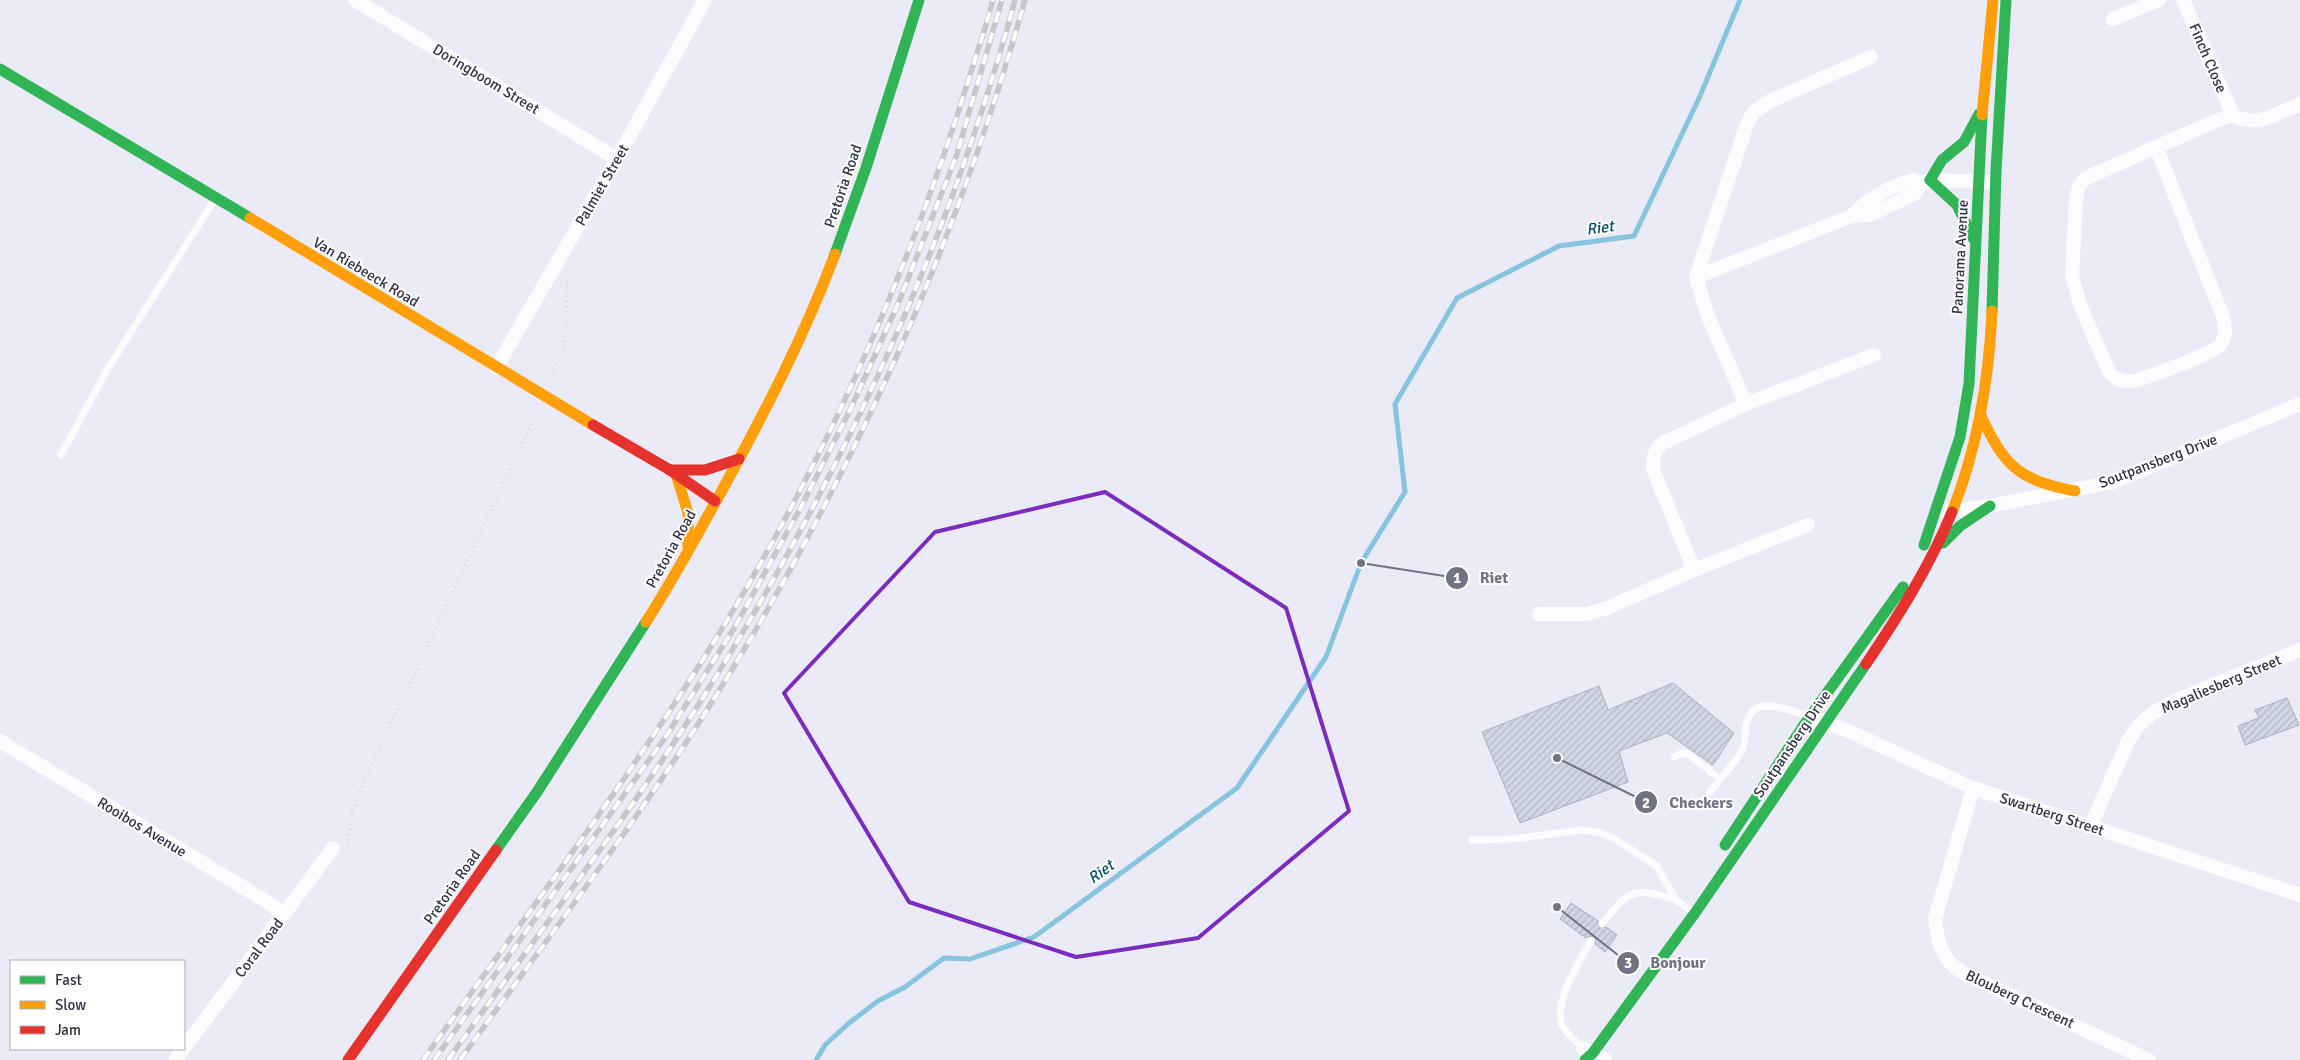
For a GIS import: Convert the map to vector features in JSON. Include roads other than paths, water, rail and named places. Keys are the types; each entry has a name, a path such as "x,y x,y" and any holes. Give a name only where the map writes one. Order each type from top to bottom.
{"street":[{"name":"Doringboom Street","path":"356,0 617,159"},
{"name":"Palmiet Street","path":"496,368 617,159 705,0"},
{"name":"Pretoria Road","path":"348,1060 538,792 607,686 669,586 766,411 820,294 866,168 918,0"},
{"name":"Panorama Avenue","path":"1935,512 1960,437 1967,398 1980,182 1982,106 1993,0"},
{"path":"1952,510 1966,473 1981,416 1990,330 2000,81 2006,0"},
{"path":"2113,19 2159,0"},
{"name":"Finch Close","path":"2183,0 2233,115"},
{"path":"1746,404 1708,316 1696,277 1747,124 1753,113 1770,100 1871,57"},
{"name":"Van Riebeeck Road","path":"0,69 60,103 496,368 673,472 715,501"},
{"path":"2156,147 2223,317 2226,331 2220,345 2209,353 2135,381 2126,382 2115,379 2109,372 2075,292 2072,276 2076,200 2079,186 2086,178 2156,147 2233,115 2247,122 2256,122 2300,104"},
{"path":"1925,182 1942,160 1964,142 1982,106"},
{"path":"1696,277 1852,216 1863,203 1891,186 1913,180 1925,182 1996,182"},
{"path":"1925,182 1954,198 1962,209 1975,244"},
{"path":"1694,570 1653,469 1653,458 1656,449 1663,443 1746,404 1874,355"},
{"name":"Soutpansberg Drive","path":"1716,858 1810,717 1902,588 1923,548 1935,512 1990,506 2075,491 2113,482 2300,404"},
{"path":"1981,416 1998,451 2015,470 2030,480 2051,487 2075,491"},
{"path":"688,551 688,513 673,472 697,473 710,471 739,459"},
{"path":"1935,550 1960,526 1990,506"},
{"name":"Soutpansberg Drive","path":"1585,1055 1696,913 1910,598 1935,550 1952,510"},
{"path":"1540,614 1565,616 1586,614 1607,608 1694,570 1808,525"},
{"name":"Magaliesberg Street","path":"2090,826 2129,738 2139,725 2153,713 2174,700 2300,650"},
{"name":"Swartberg Street","path":"1810,717 1826,722 1973,788 2300,896"},
{"name":"Rooibos Avenue","path":"2,745 266,901 284,914"},
{"name":"Blouberg Crescent","path":"1973,788 1935,919 1939,944 1946,956 1953,966 1965,974 2149,1060"},
{"name":"Coral Road","path":"185,1047 284,914 340,849"},
{"path":"1605,1060 1585,1055 1684,901"}],"lane":[{"path":"61,455 107,370 216,198"},
{"path":"1710,792 1742,751 1747,719 1757,708 1764,705 1779,706 1810,717"},
{"path":"1674,756 1682,753 1688,754 1720,779"},
{"path":"1472,840 1512,839 1582,830 1601,833 1614,838 1657,866 1684,901 1696,913"},
{"path":"1602,924 1618,905 1633,893 1653,893 1684,901"},
{"path":"1585,1055 1566,1032 1562,1024 1561,1014 1566,990 1591,941"}],"waterway":[{"name":"Riet","path":"816,1060 825,1045 849,1023 878,1001 905,987 944,958 970,959 1034,937 1237,788 1326,657 1361,563 1405,492 1395,404 1457,298 1559,246 1634,236 1700,96 1740,0"}],"railway":[{"path":"423,1060 618,788 692,676 763,559 828,435 886,307 936,176 959,110 993,0"},
{"path":"434,1060 667,735 736,625 801,507 851,408 898,304 956,157 1002,0"},
{"path":"448,1060 668,752 747,624 795,540 882,366 921,276 956,185 987,93 1015,0"},
{"path":"460,1060 614,848 673,762 753,634 802,548 890,371 929,280 997,95 1025,0"}],"place":[{"name":"Riet","path":"1361,563"},
{"name":"Checkers","path":"1557,758"},
{"name":"Bonjour","path":"1557,907"}]}
